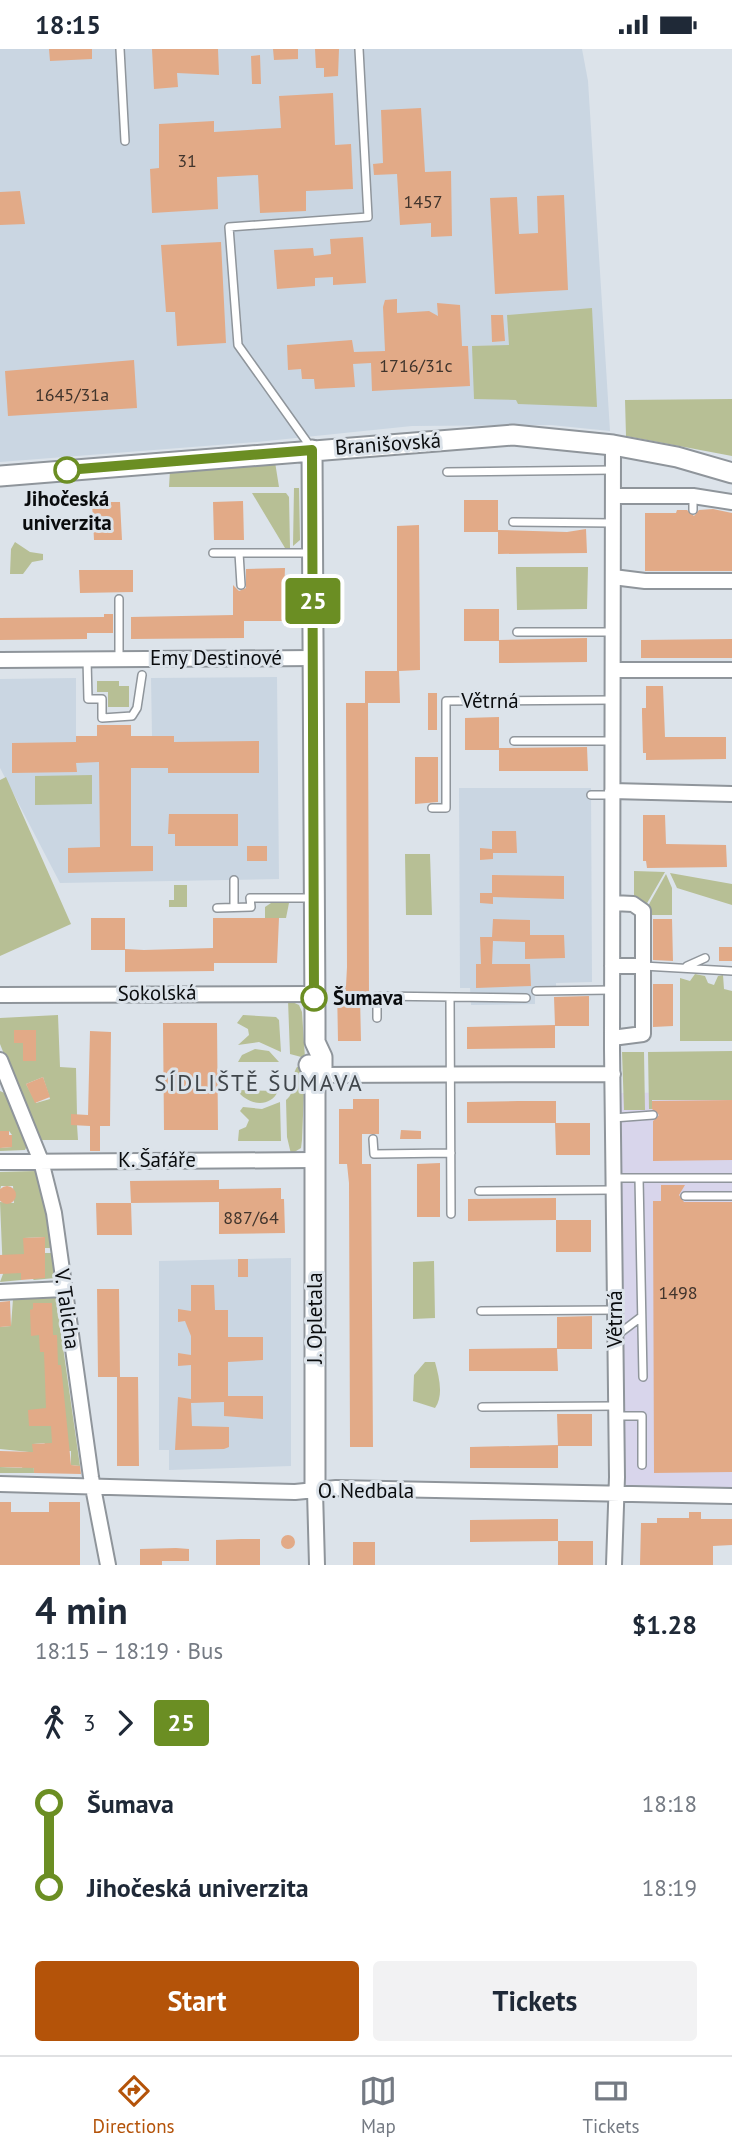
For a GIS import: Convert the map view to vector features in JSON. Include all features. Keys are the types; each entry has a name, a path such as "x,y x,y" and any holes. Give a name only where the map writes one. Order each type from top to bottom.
{"street":[{"name":"Branišovská","path":"0,476 513,435 613,445 677,457 732,473"},
{"name":"Větrná","path":"613,445 612,1038 617,1493 614,1565"},
{"name":"J. Opletala","path":"312,450 315,1042 309,1057 309,1067 315,1073 317,1565"},
{"path":"613,496 693,503 732,502"},
{"path":"613,577 635,577 645,581 732,581"},
{"name":"Emy Destinové","path":"0,660 313,658"},
{"path":"613,670 732,670"},
{"path":"612,793 732,795"},
{"path":"612,903 633,904 643,911 643,1034 612,1038"},
{"path":"612,966 643,966"},
{"name":"Sokolská","path":"0,995 240,992 314,994"},
{"name":"V. Talicha","path":"0,1060 41,1161 54,1213 93,1486 108,1565"},
{"path":"315,1073 613,1074"},
{"name":"K. Šafáře","path":"0,1162 314,1160"},
{"path":"0,1292 64,1289"},
{"name":"O. Nedbala","path":"0,1484 732,1496"}],"lane":[{"path":"120,49 125,141"},
{"path":"312,450 238,345 229,227 368,217 359,49"},
{"path":"447,473 613,470"},
{"path":"513,522 613,523"},
{"path":"213,553 313,553"},
{"path":"239,553 241,585"},
{"name":"Emy Destinové","path":"118,599 119,658"},
{"path":"517,632 612,632"},
{"path":"87,659 88,699 102,699 102,718 132,716 137,708 142,675"},
{"name":"Větrná","path":"432,808 446,808 446,701 612,700"},
{"path":"514,741 612,741"},
{"path":"591,795 612,793"},
{"path":"234,880 234,907"},
{"path":"217,908 251,907 250,898 314,898"},
{"path":"686,967 705,958"},
{"path":"643,966 732,971"},
{"path":"536,991 612,990"},
{"path":"377,1018 377,996 526,998"},
{"path":"450,998 452,1214"},
{"path":"613,1118 653,1115"},
{"path":"373,1139 374,1154 452,1153"},
{"path":"639,1178 643,1377"},
{"path":"479,1191 614,1184 639,1178 732,1178"},
{"path":"685,1196 732,1196"},
{"path":"481,1311 615,1310"},
{"path":"615,1336 641,1317"},
{"path":"482,1407 616,1411 642,1416 642,1465"}],"shaded area":[{"name":"Jihočeská univerzita","path":"0,49 582,49 588,81 610,431 551,425 412,426 257,442 0,462"},
{"path":"277,677 279,879 60,883 0,768 0,679 76,678 76,736 96,736 131,725 131,736 152,736 151,678"},
{"path":"459,788 591,788 592,982 556,983 556,987 535,988 535,1004 471,1005 470,988 460,988"},
{"path":"732,1092 732,1488 621,1485 617,1093"},
{"path":"291,1258 291,1466 169,1470 169,1450 159,1450 159,1261"}],"green space":[{"path":"592,308 597,407 518,404 516,400 474,399 472,346 509,345 507,315"},
{"path":"732,399 732,456 626,436 625,400"},
{"path":"275,462 279,487 169,487 170,470"},
{"path":"294,488 299,488 300,540 293,546"},
{"path":"252,493 286,493 289,497 290,548 285,548"},
{"path":"15,542 30,552 43,554 43,560 32,562 23,574 10,574 11,549"},
{"path":"516,567 588,567 587,609 517,610"},
{"path":"97,681 119,681 119,686 129,686 129,707 108,707 108,692 97,692"},
{"path":"92,775 92,804 35,805 35,776"},
{"path":"6,777 71,924 0,956 0,780"},
{"path":"405,854 430,854 432,915 406,915"},
{"path":"634,871 665,872 646,905 634,900"},
{"path":"670,873 732,884 732,905 677,888"},
{"path":"666,874 672,888 672,915 650,915 648,906"},
{"path":"174,885 187,885 187,907 169,907 169,900 174,900"},
{"path":"271,903 289,903 286,918 265,918 265,907"},
{"path":"695,974 705,976 708,983 714,985 718,976 723,975 724,989 732,991 732,1041 680,1041 680,978 690,981"},
{"path":"288,1000 299,1005 302,1012 305,1058 290,1054"},
{"path":"58,1015 60,1067 76,1068 77,1115 71,1125 77,1125 78,1140 38,1140 0,1044 0,1018","holes":["43,1077 50,1099 36,1103 26,1084"]},
{"path":"243,1015 276,1017 279,1020 281,1052 259,1042 238,1045 249,1035 248,1029 237,1023"},
{"path":"255,1049 269,1051 279,1062 238,1062 242,1055"},
{"path":"732,1051 732,1100 652,1100 652,1109 649,1109 648,1052"},
{"path":"622,1052 644,1052 645,1110 624,1110"},
{"path":"305,1066 301,1148 291,1154 287,1137 286,1100 291,1092 297,1067"},
{"path":"237,1090 278,1091 270,1101 258,1103 246,1099"},
{"path":"0,1091 9,1095 27,1146 25,1150 0,1151 0,1148 12,1147 12,1135 9,1131 0,1131"},
{"path":"280,1102 281,1141 238,1141 239,1130 246,1127 249,1120 240,1111 243,1107 262,1109"},
{"path":"36,1171 47,1215 51,1248 45,1248 44,1237 24,1238 24,1257 45,1257 45,1253 51,1253 55,1278 34,1280 21,1269 21,1280 0,1282 3,1274 0,1202 14,1203 13,1186 1,1186 0,1191 0,1172"},
{"path":"434,1261 435,1318 413,1319 413,1262"},
{"path":"56,1298 80,1466 71,1465 71,1451 56,1451 45,1462 44,1473 40,1473 39,1453 45,1443 33,1444 34,1473 0,1473 0,1467 22,1468 29,1452 0,1449 0,1327 11,1326 13,1299"},
{"path":"425,1362 435,1362 438,1374 440,1392 435,1408 413,1401 414,1375"}],"building":[{"path":"49,49 92,49 92,59 50,61"},
{"path":"152,49 218,49 219,75 177,73 178,87 154,89"},
{"path":"273,49 298,49 298,59 274,60"},
{"path":"315,49 339,49 338,76 324,77 324,68 316,68"},
{"path":"260,55 261,84 252,84 251,56"},
{"path":"333,93 335,145 351,144 353,189 306,191 306,211 260,213 258,175 217,177 218,209 152,213 150,169 159,168 159,124 214,121 214,132 281,128 279,96"},
{"path":"421,108 425,172 451,171 452,236 431,237 431,223 400,225 397,174 374,175 373,164 383,163 381,110"},
{"path":"20,191 25,224 0,225 0,192"},
{"path":"564,195 568,290 495,294 490,198 517,197 519,234 538,233 537,196"},
{"path":"363,237 366,283 333,285 333,277 315,278 315,286 277,289 274,250 313,248 314,256 331,254 330,239"},
{"path":"221,242 226,343 177,346 175,312 166,312 161,245"},
{"path":"397,299 397,313 429,311 438,316 437,303 460,305 462,346 468,346 470,386 372,391 371,363 353,364 355,387 315,389 314,379 302,379 301,369 288,370 287,345 352,340 354,352 385,351 383,307 385,300"},
{"path":"491,315 503,315 505,341 492,342"},
{"path":"134,360 137,408 8,416 5,371"},
{"path":"464,500 498,500 498,530 567,532 586,529 587,553 498,554 498,532 464,532"},
{"path":"243,501 244,540 214,540 213,502"},
{"path":"92,502 120,502 122,540 94,540"},
{"path":"713,509 732,513 732,571 645,571 645,513 676,513 677,510 687,510 694,516 699,510"},
{"path":"419,525 420,670 399,671 400,703 368,703 369,997 360,997 361,1041 338,1041 337,986 346,986 347,967 346,703 365,703 365,671 397,671 397,526"},
{"path":"285,568 283,621 244,621 244,638 131,639 131,617 233,615 233,585 239,591 246,588 246,569"},
{"path":"79,570 133,570 133,592 80,593"},
{"path":"464,609 499,609 499,640 587,638 587,662 499,663 499,641 464,641"},
{"path":"104,614 113,614 113,633 87,633 87,639 0,640 0,618 104,617"},
{"path":"732,639 732,658 641,658 641,640"},
{"path":"646,686 663,686 665,737 726,737 726,759 646,760 646,753 643,753 642,708 646,708"},
{"path":"428,693 437,693 437,730 428,730"},
{"path":"499,717 499,748 587,747 588,771 499,771 499,750 465,750 465,718"},
{"path":"97,725 131,725 131,736 174,736 174,742 259,741 259,773 168,773 168,768 131,768 131,846 153,846 153,871 68,873 68,848 100,847 99,762 76,763 77,772 12,773 12,743 76,742 76,736 97,736"},
{"path":"415,757 438,757 438,802 415,804"},
{"path":"169,814 238,814 238,846 175,846 175,834 168,834"},
{"path":"643,815 665,815 666,844 726,845 727,867 647,868 646,861 643,861"},
{"path":"492,831 516,831 517,853 493,853 493,859 480,860 480,848 492,849"},
{"path":"247,846 267,846 267,861 247,861"},
{"path":"492,875 564,876 564,899 493,897 493,904 480,903 480,893 492,893"},
{"path":"91,918 125,918 125,949 144,950 213,948 213,918 279,918 277,963 214,963 214,971 125,972 125,950 91,950"},
{"path":"493,919 530,920 530,935 564,935 565,958 525,959 525,942 493,941 492,964 530,964 531,986 476,988 476,964 481,964 480,937 492,937"},
{"path":"653,919 672,919 673,961 653,960"},
{"path":"719,947 732,947 732,961 719,961"},
{"path":"653,984 673,984 673,1026 653,1027"},
{"path":"589,996 589,1026 555,1026 555,1048 467,1049 467,1027 555,1025 554,997"},
{"path":"163,1023 217,1023 218,1130 164,1130"},
{"path":"14,1030 36,1030 36,1061 23,1061 23,1043 14,1043"},
{"path":"90,1031 111,1032 110,1126 100,1126 100,1151 90,1151 90,1126 71,1125 71,1114 88,1115"},
{"path":"43,1077 50,1097 35,1103 26,1084"},
{"path":"353,1099 379,1099 379,1134 362,1134 362,1164 371,1164 373,1447 350,1447 349,1183 347,1164 339,1164 339,1109 353,1109"},
{"path":"732,1100 732,1160 653,1161 653,1121 659,1115 652,1109 652,1101"},
{"path":"556,1101 556,1123 467,1123 467,1102"},
{"path":"555,1123 590,1123 590,1155 556,1155"},
{"path":"401,1130 421,1131 421,1139 400,1139"},
{"path":"0,1131 9,1131 9,1135 12,1135 12,1147 0,1148"},
{"path":"440,1163 440,1217 417,1217 417,1164"},
{"path":"219,1180 219,1189 281,1188 285,1233 219,1234 219,1202 131,1203 130,1181"},
{"path":"661,1185 685,1185 679,1195 684,1202 732,1202 732,1472 654,1473 653,1201 661,1201"},
{"path":"4,1187 10,1187 15,1192 15,1198 10,1203 4,1203 -1,1198 -1,1192"},
{"path":"556,1198 556,1220 468,1221 468,1199"},
{"path":"96,1203 131,1203 132,1235 97,1235"},
{"path":"556,1220 591,1220 591,1252 556,1252"},
{"path":"45,1237 45,1278 21,1280 21,1273 0,1274 0,1255 24,1254 23,1238"},
{"path":"238,1259 248,1259 248,1277 238,1277"},
{"path":"191,1285 214,1285 215,1310 228,1310 228,1337 263,1337 263,1360 228,1362 228,1396 263,1396 263,1419 224,1416 224,1402 191,1403 192,1426 229,1427 229,1447 224,1449 175,1450 178,1397 191,1399 191,1365 178,1366 178,1353 191,1355 191,1336 185,1321 178,1322 178,1309 191,1311"},
{"path":"97,1289 119,1289 120,1377 138,1377 139,1466 117,1466 117,1377 98,1377"},
{"path":"10,1301 11,1326 0,1327 0,1302"},
{"path":"33,1303 52,1303 53,1335 57,1335 58,1365 61,1365 71,1465 80,1466 81,1474 34,1473 34,1468 0,1467 0,1451 33,1452 32,1444 52,1443 51,1426 29,1426 28,1410 46,1408 44,1352 40,1352 39,1335 31,1336 30,1310 33,1309"},
{"path":"592,1316 592,1349 557,1349 558,1371 469,1371 469,1349 557,1348 557,1317"},
{"path":"557,1414 592,1414 592,1446 558,1446 558,1468 470,1468 470,1447 558,1445"},
{"path":"0,1502 11,1502 11,1512 49,1512 49,1502 80,1502 80,1565 0,1565"},
{"path":"689,1512 701,1512 701,1519 732,1519 732,1545 713,1546 713,1565 640,1565 641,1523 657,1523 657,1518 689,1518"},
{"path":"558,1519 558,1541 470,1542 470,1520"},
{"path":"285,1535 291,1535 295,1542 291,1549 285,1549 281,1545 281,1539"},
{"path":"260,1539 260,1565 216,1565 216,1540"},
{"path":"558,1541 593,1541 593,1565 558,1565"},
{"path":"353,1542 375,1542 375,1565 353,1565"},
{"path":"140,1549 189,1549 189,1561 162,1561 162,1565 140,1565"}],"bus line":[{"name":"25","path":"67,470 312,450 314,998"}],"place":[{"name":"Jihočeská univerzita","path":"67,470"},
{"name":"Šumava","path":"314,998"}],"district":[{"name":"SÍDLIŠTĚ ŠUMAVA","path":"259,1083"}]}
